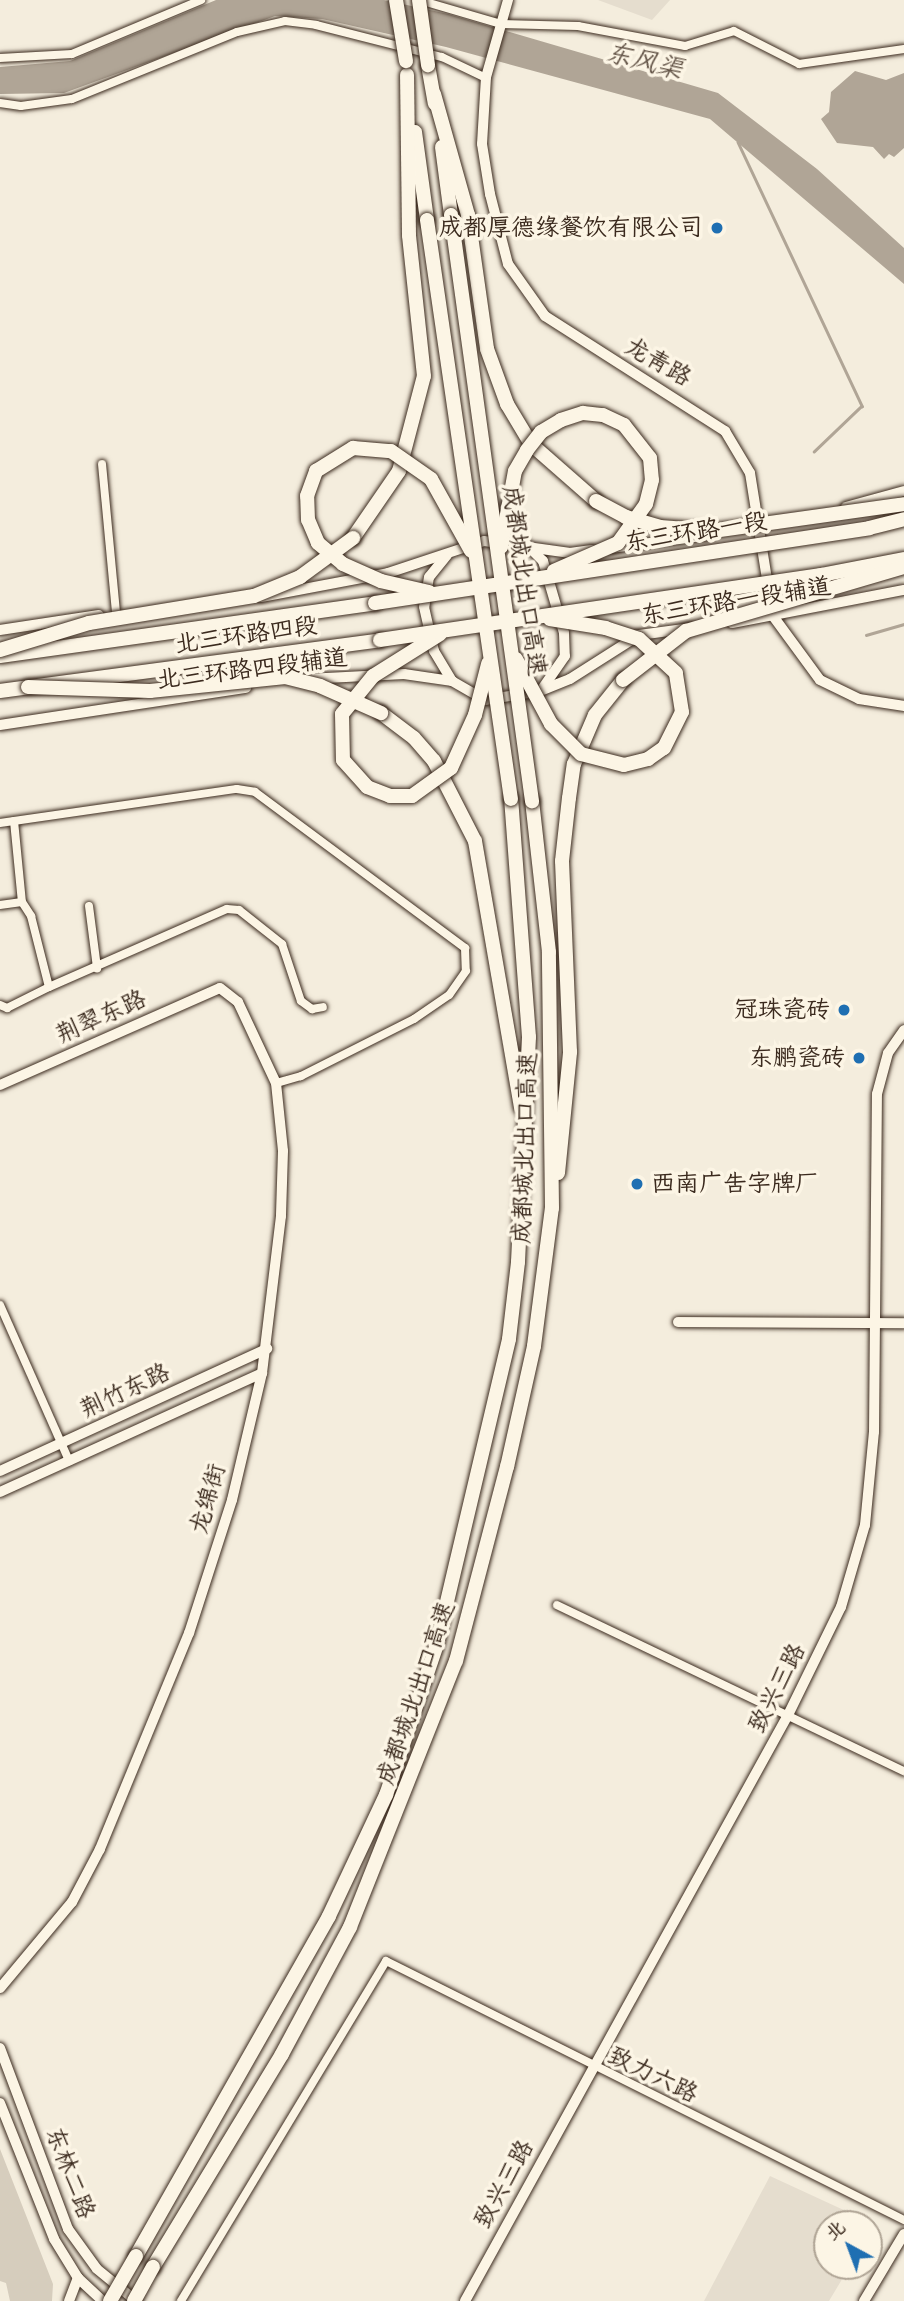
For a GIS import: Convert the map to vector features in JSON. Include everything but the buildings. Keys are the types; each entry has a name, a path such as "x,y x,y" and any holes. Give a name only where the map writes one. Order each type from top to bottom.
{"highway":[{"name":"成都城北出口高速","path":"110,2301 274,2021 386,1795 438,1644 509,1339 526,1139 529,1037 511,799 396,0"},
{"name":"成都城北出口高速","path":"131,2300 282,2054 350,1927 456,1661 534,1346 552,1208 549,952 532,801 419,0"},
{"path":"0,650 89,622 254,596 300,577 353,538 400,471 425,376 409,235 407,68"},
{"path":"434,94 468,215 487,349 507,404 531,444 596,501 626,517 660,527 713,531 904,504"},
{"path":"499,562 515,471 541,432 583,413 603,415 624,425 650,458 652,480 635,524 618,542 528,581"},
{"path":"438,594 381,581 343,564 318,543 308,520 307,496 316,471 353,448 391,451 411,462 431,478 477,565"},
{"name":"东三环路一段","path":"494,586 869,528 904,519"},
{"path":"535,616 904,559"},
{"path":"552,1208 564,1144 570,1052 562,861 573,764 595,715 623,680 686,631 904,568"},
{"name":"北三环路四段","path":"0,656 494,586"},
{"path":"510,646 551,724 581,754 624,765 648,759 664,748 682,712 676,673 660,656 639,639 606,628 535,616"},
{"name":"北三环路四段","path":"0,691 535,616"},
{"path":"446,630 373,676 342,714 343,760 367,787 390,796 412,796 451,768 475,715 490,656"},
{"path":"28,687 150,691 285,677 320,686 381,713 414,737 433,761 475,841 486,889 526,1139"}],"street":[{"path":"0,58 72,54 201,0"},
{"path":"419,0 501,24 578,26 685,46 734,31 799,64 904,49"},
{"name":"龙青路","path":"508,0 486,78 484,156 489,194 514,274 545,316 581,342 681,399 725,430 750,473 773,616 820,680 859,699 904,706"},
{"path":"0,103 21,106 72,99 237,32 285,22 316,24 442,57 486,78"},
{"path":"102,464 116,612"},
{"path":"0,630 116,612 311,591 387,573 484,541 526,544 570,553 759,529 904,491"},
{"path":"526,544 543,561 564,633 565,656 540,691"},
{"path":"451,550 429,577 424,607 434,651 452,681"},
{"name":"东三环路一段辅道","path":"504,697 540,691 570,679 639,635 773,616 904,590"},
{"name":"北三环路四段辅道","path":"0,725 307,679 404,674 452,681 485,700 504,697"},
{"path":"0,823 237,789 255,792 465,948 467,971 449,995 403,1025 301,1076 276,1083"},
{"path":"14,821 22,902 31,916 49,987"},
{"path":"0,905 22,902"},
{"path":"89,906 97,968"},
{"path":"0,1005 7,1008 227,909 239,910 282,944 301,1001 312,1009 323,1007"},
{"name":"龙绵街","path":"0,1988 72,1902 100,1849 189,1633 232,1500 262,1373 267,1349 283,1151 276,1083 237,1002 220,988"},
{"name":"荆翠东路","path":"0,1085 220,988"},
{"name":"致兴三路","path":"465,2301 789,1713 841,1607 866,1525 874,1433 877,1094 888,1053 904,1030"},
{"path":"0,1305 69,1461"},
{"path":"678,1322 904,1323"},
{"name":"荆竹东路","path":"0,1471 267,1349"},
{"path":"0,1492 262,1373"},
{"path":"557,1605 789,1713 904,1771"},
{"name":"致力六路","path":"181,2301 386,1961 593,2067 904,2220"},
{"name":"东林二路","path":"0,2048 68,2229 97,2269 131,2300"},
{"name":"东林二路","path":"0,2103 54,2239 78,2278 103,2301"},
{"path":"864,2301 904,2234"},
{"path":"69,2301 78,2278"}],"shaded area":[{"path":"216,0 384,0 448,14 718,93 817,169 904,248 904,284 710,119 446,47 322,19 275,16 64,93 0,94 0,67 70,61"},
{"path":"598,0 670,0 652,20"},
{"path":"855,71 886,80 904,73 904,148 894,157 889,154 884,159 873,147 837,143 821,119 829,112 831,92"},
{"path":"0,2149 53,2284 52,2301 10,2301 6,2283 0,2281"},
{"path":"770,2176 844,2210 813,2210 813,2280 842,2280 829,2301 704,2301"}],"waterway":[{"path":"738,142 862,406 814,452"},
{"path":"866,635 904,624"}],"place":[{"name":"成都厚德缘餐饮有限公司","path":"717,228"},
{"name":"冠珠瓷砖","path":"844,1010"},
{"name":"东鹏瓷砖","path":"859,1058"},
{"name":"西南广告字牌厂","path":"637,1184"}],"water label":[{"name":"东风渠","path":"644,62"}]}
